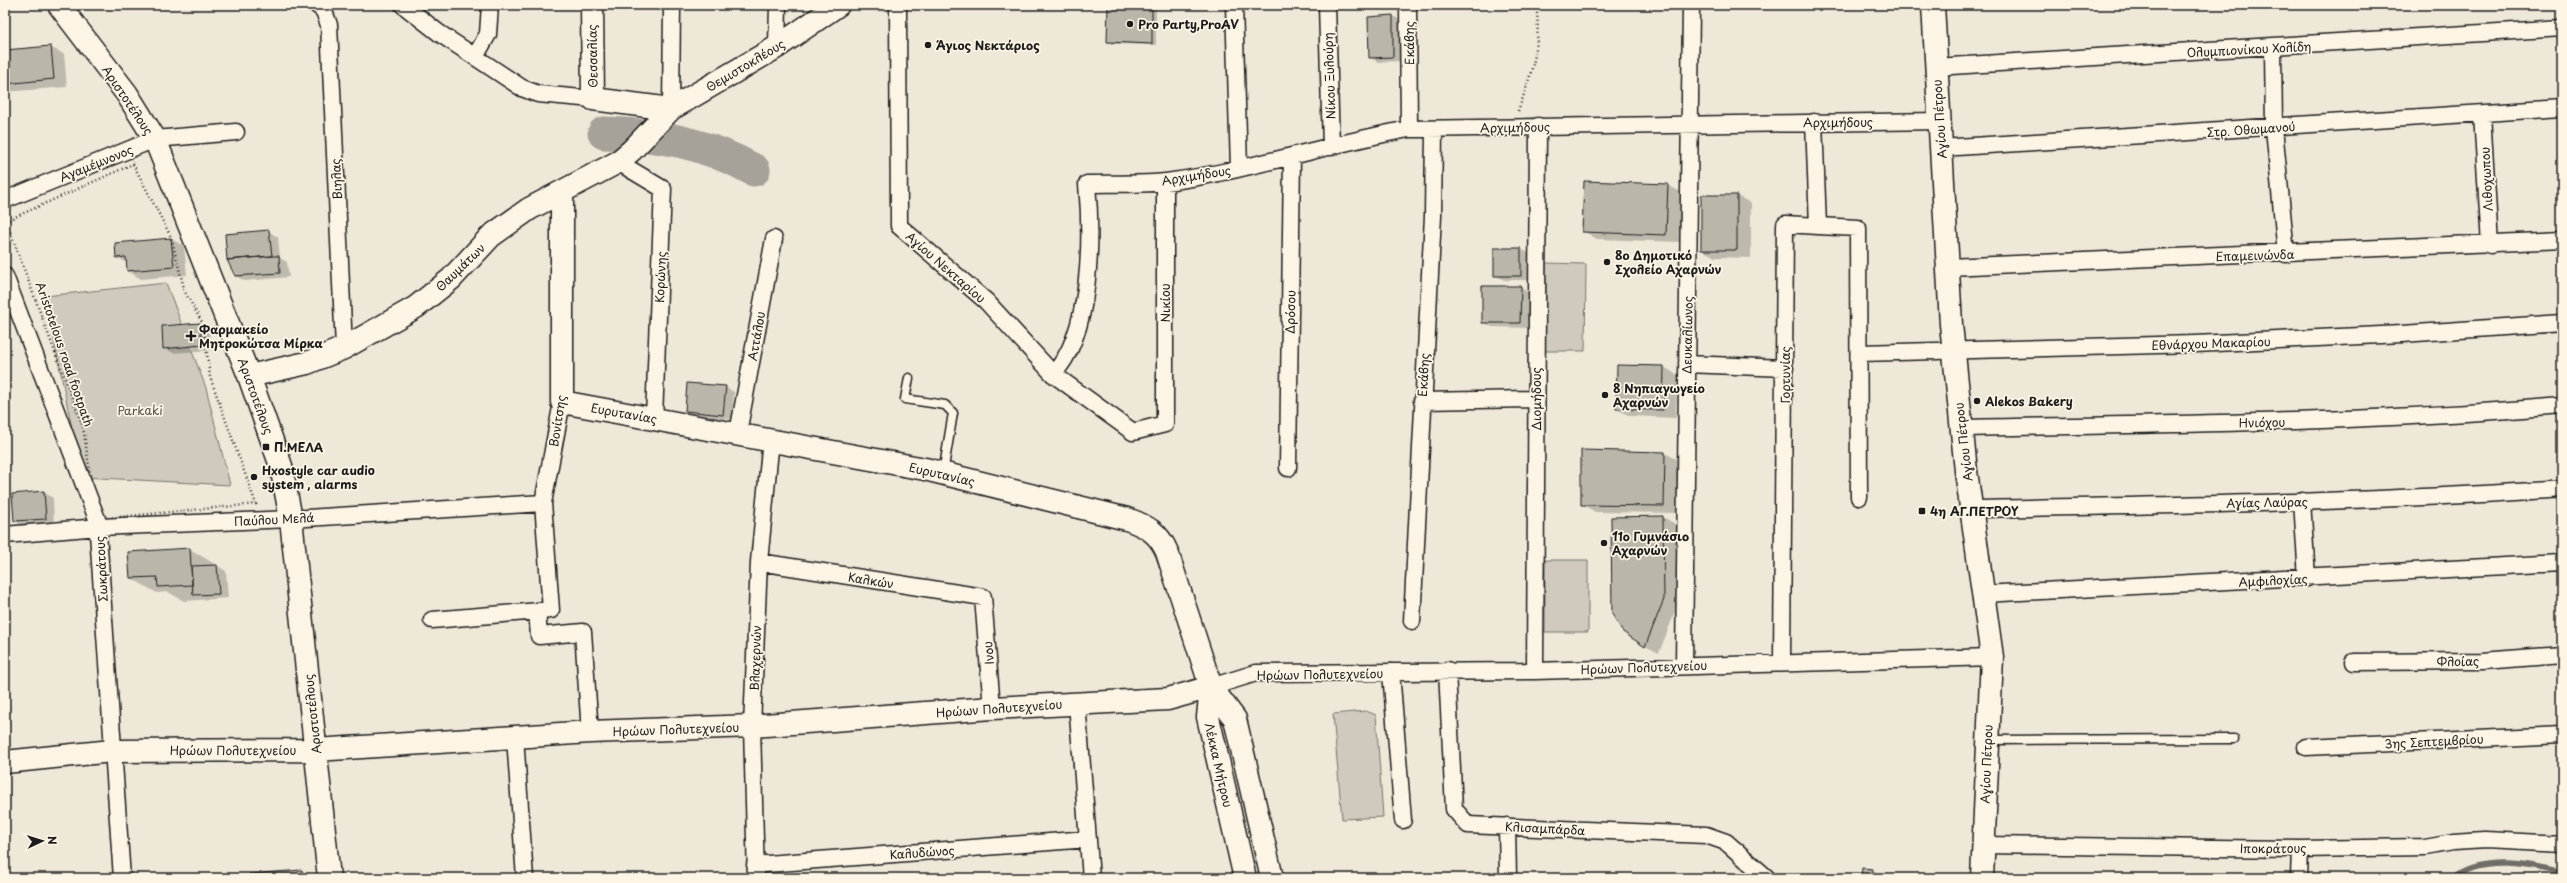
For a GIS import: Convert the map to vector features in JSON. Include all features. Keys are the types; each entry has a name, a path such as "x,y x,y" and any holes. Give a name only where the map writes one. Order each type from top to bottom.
{"street":[{"name":"Αριστοτέλους","path":"59,5 126,94 155,138 249,376 281,466 290,519 329,878"},
{"path":"403,5 522,88 538,94 593,99"},
{"path":"476,57 488,34 490,5"},
{"name":"Θεσσαλίας","path":"592,5 593,99 671,109"},
{"path":"671,109 672,5"},
{"path":"777,47 778,5"},
{"name":"Θεμιστοκλέους","path":"655,126 671,109 777,47 838,5"},
{"name":"Αγίου Νεκταρίου","path":"898,5 899,226 986,301 1053,374 1133,432 1165,424"},
{"path":"1234,5 1239,168"},
{"name":"Νίκου Ξυλούρη","path":"1328,5 1331,147"},
{"name":"Εκάβης","path":"1408,5 1409,129"},
{"name":"Δευκαλίωνος","path":"1684,666 1691,5"},
{"name":"Αγίου Πέτρου","path":"1933,5 1935,67 1940,122 1953,352 1961,428 1992,657 1986,740 1982,878"},
{"name":"Βιηλας","path":"320,8 329,25 344,348"},
{"name":"Ολυμπιονίκου Χολίδη","path":"1935,67 2273,48 2562,28"},
{"path":"2273,48 2274,128 2286,254"},
{"name":"Στρ. Οθωμανού","path":"1941,148 2562,110"},
{"name":"Λιθοχωπου","path":"2482,114 2490,245"},
{"path":"1814,122 1818,226 1858,228 1860,353 1859,497"},
{"name":"Αρχιμήδους","path":"1053,374 1061,366 1071,344 1086,291 1090,240 1087,184 1165,182 1239,168 1331,147 1370,136 1409,129 1814,122 1940,122"},
{"name":"Θαυμάτων","path":"249,376 307,363 344,348 416,307 451,279 491,236 529,209 562,194 625,156 655,126"},
{"name":"Διομήδους","path":"1535,671 1538,126"},
{"name":"Εκάβης","path":"1412,620 1422,401 1433,216 1434,129"},
{"name":"Αγαμέμνονος","path":"5,200 155,138 236,132"},
{"name":"Κορώνης","path":"625,156 663,189 654,418"},
{"name":"Δρόσου","path":"1288,468 1292,156"},
{"name":"Νικίου","path":"1165,182 1165,424"},
{"name":"Βονίτσης","path":"432,620 550,610 543,502 562,402 562,194"},
{"name":"Γορτυνίας","path":"1782,663 1785,224 1818,226"},
{"name":"Αττάλου","path":"738,433 774,239"},
{"name":"Επαμεινώνδα","path":"1948,267 2286,254 2490,245 2562,240"},
{"name":"Σωκράτους","path":"5,276 98,523 112,751 122,878"},
{"name":"Εθνάρχου Μακαρίου","path":"1860,353 1953,352 2196,344 2562,323"},
{"path":"1687,364 1785,368"},
{"path":"1422,401 1536,399"},
{"name":"Ευρυτανίας","path":"562,402 771,439 942,473 1127,519 1150,528 1163,543 1167,552 1211,687"},
{"name":"Ηνιόχου","path":"1961,428 2274,422 2476,414 2562,406"},
{"name":"Βλαχερνών","path":"756,872 752,726 759,562 771,439"},
{"name":"Αγίας Λαύρας","path":"1972,509 2302,501 2474,495 2562,489"},
{"path":"2302,501 2307,578"},
{"name":"Παύλου Μελά","path":"5,535 98,523 290,519 543,502"},
{"name":"Καλκών","path":"759,562 984,597"},
{"name":"Αμφιλοχίας","path":"1983,594 2307,578 2562,563"},
{"name":"Ινου","path":"984,597 992,708"},
{"path":"537,611 539,636 583,632 590,732"},
{"name":"Φλοίας","path":"2354,662 2482,661 2562,655"},
{"name":"Ηρώων Πολυτεχνείου","path":"5,762 112,751 316,750 590,732 752,726 992,708 1168,699 1256,673 1448,670 1535,671 1992,657"},
{"name":"Κλισαμπάρδα","path":"1448,670 1454,809 1468,825 1706,835 1726,842 1767,878"},
{"path":"1391,672 1403,820"},
{"name":"Λέκκα Μήτρου","path":"1211,687 1208,717 1245,878"},
{"name":"Λέκκα Μήτρου","path":"1211,687 1235,719 1272,878"},
{"path":"1077,703 1091,878"},
{"name":"3ης Σεπτεμβρίου","path":"2306,747 2562,735"},
{"path":"515,737 525,878"},
{"path":"1507,826 1508,878"},
{"name":"Καλυδώνος","path":"756,872 1088,839"},
{"name":"Ιποκράτους","path":"1983,845 2300,849 2425,847 2453,842 2485,840 2562,844"},
{"path":"2299,878 2300,849"}],"lane":[{"path":"909,378 905,399 945,405 953,413 942,473"},
{"path":"1986,740 2234,739"}],"path":[{"path":"1516,127 1516,115 1533,72 1539,26 1536,5"},
{"name":"Aristotelous road footpath","path":"133,164 171,237 185,292 203,324 210,377 256,504 98,523 83,427 6,221 133,164"}],"green space":[{"path":"1546,263 1586,264 1585,351 1545,351"},
{"name":"Parkaki","path":"166,283 206,388 230,485 82,477 45,296"},
{"path":"1545,560 1588,560 1588,632 1545,632"},
{"path":"1366,711 1376,715 1383,817 1342,819 1333,714"}],"building":[{"name":"Pro Party,ProAV","path":"1108,5 1152,5 1152,44 1107,42"},
{"path":"1393,15 1393,57 1369,58 1368,17"},
{"path":"51,46 54,79 5,84 5,50"},
{"path":"1584,181 1668,184 1666,235 1582,232"},
{"path":"1701,195 1737,195 1737,250 1701,250"},
{"path":"269,230 272,256 227,260 225,234"},
{"path":"171,238 174,267 127,271 126,257 116,258 115,243"},
{"path":"1494,248 1521,248 1521,276 1494,276"},
{"path":"279,256 280,273 235,276 227,260"},
{"path":"1482,286 1521,286 1520,323 1482,323"},
{"path":"200,323 202,345 163,349 162,326"},
{"path":"1617,365 1664,366 1663,410 1616,409"},
{"path":"687,383 726,386 723,415 685,411"},
{"path":"1581,450 1665,452 1664,506 1581,505"},
{"path":"44,491 46,519 14,521 12,494"},
{"path":"1663,516 1664,599 1645,647 1623,632 1612,614 1611,517"},
{"path":"190,548 192,585 158,587 157,577 130,578 128,552"},
{"path":"217,565 219,594 193,595 191,566"},
{"path":"1862,868 1873,869 1872,878 1861,878"},
{"path":"302,870 303,878 249,878 249,874"},
{"path":"1892,876 1915,876 1915,878 1892,878"}],"waterway":[{"path":"604,133 663,138 681,142 717,153 754,170"},
{"path":"2452,878 2464,871 2491,863 2520,864 2562,872"}],"place":[{"name":"Pro Party,ProAV","path":"1130,24"},
{"name":"Άγιος Νεκτάριος","path":"928,45"},
{"name":"8ο Δημοτικό Σχολείο Αχαρνών","path":"1607,262"},
{"name":"Φαρμακείο Μητροκώτσα Μίρκα","path":"191,336"},
{"name":"8 Νηπιαγωγείο Αχαρνών","path":"1605,395"},
{"name":"Alekos Bakery","path":"1977,401"},
{"name":"Π.ΜΕΛΑ","path":"266,447"},
{"name":"Hxostyle car audio system , alarms","path":"254,477"},
{"name":"4η ΑΓ.ΠΕΤΡΟΥ","path":"1922,511"},
{"name":"11ο Γυμνάσιο Αχαρνών","path":"1604,543"}]}
